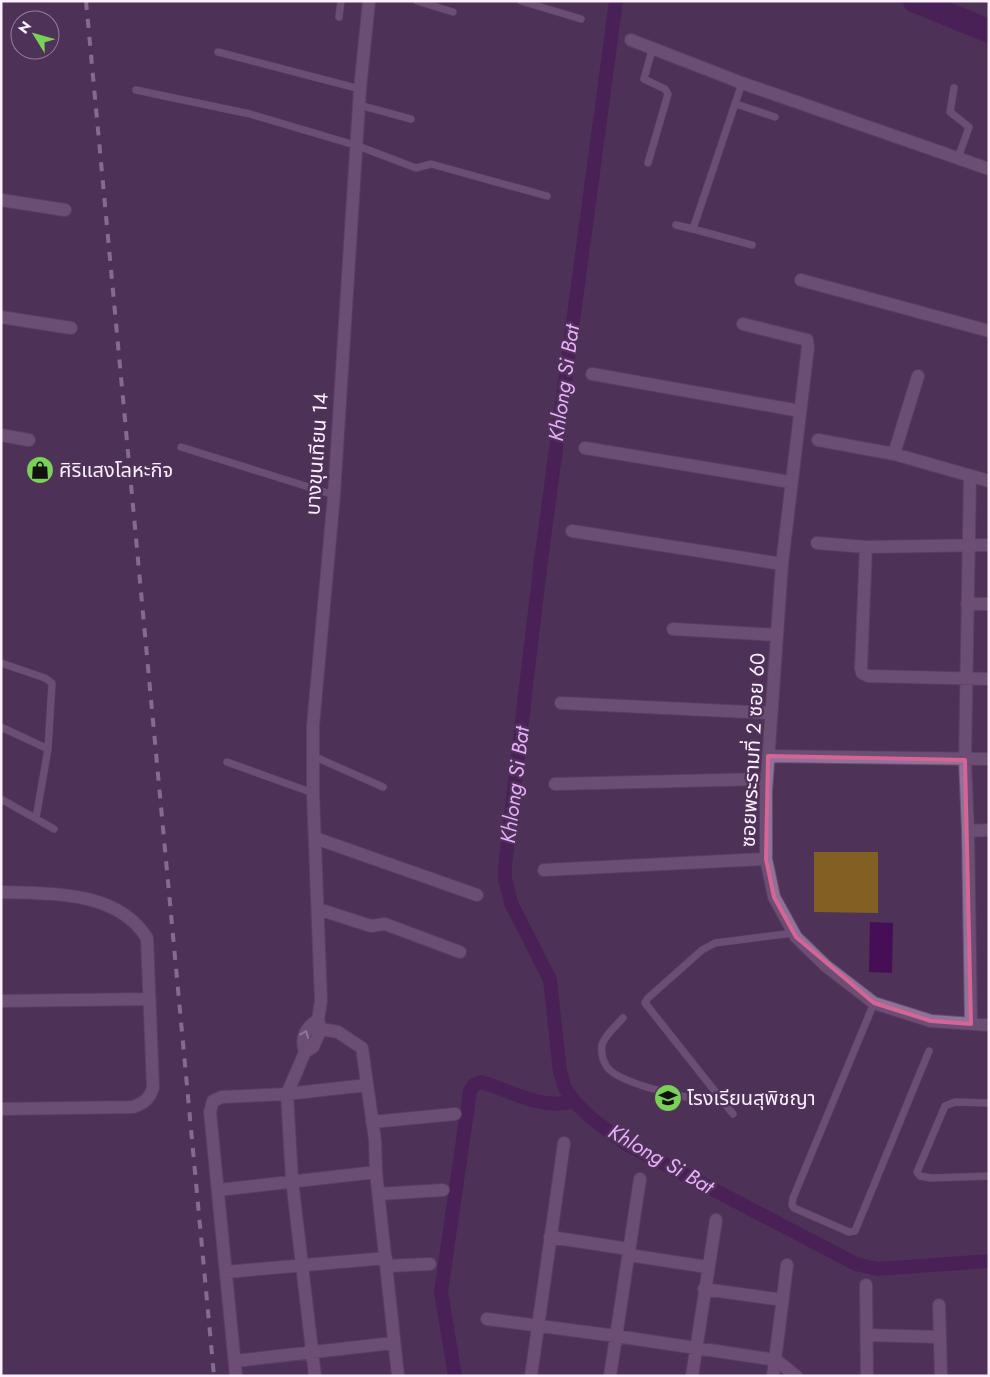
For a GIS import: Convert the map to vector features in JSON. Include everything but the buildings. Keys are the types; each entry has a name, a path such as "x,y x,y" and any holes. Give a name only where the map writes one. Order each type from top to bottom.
{"street":[{"name":"บางขุนเทียน 14","path":"320,1021 321,1001 313,793 313,726 334,495 358,146 360,90 369,1"},
{"path":"630,40 742,83 989,169"},
{"path":"1,200 65,210"},
{"path":"801,280 989,331"},
{"path":"1,317 71,328"},
{"name":"ซอยพระรามที่ 2 ซอย 60","path":"743,324 806,340 808,347 790,482 768,756 766,858 774,896 794,932 826,966 874,1003 931,1021 989,1024"},
{"path":"592,374 800,411"},
{"path":"894,454 918,376"},
{"path":"1,435 29,440"},
{"path":"818,440 894,454 989,481"},
{"path":"585,448 790,482"},
{"path":"970,476 965,760 971,1024"},
{"path":"572,532 782,564"},
{"path":"817,543 866,547 989,545"},
{"path":"866,547 860,668 862,673 868,676 967,680 989,679"},
{"path":"968,604 989,604"},
{"path":"673,629 777,635"},
{"path":"562,703 771,713"},
{"path":"768,756 989,759"},
{"path":"554,784 767,779"},
{"path":"968,831 989,830"},
{"path":"315,838 477,895"},
{"path":"544,870 766,858"},
{"path":"1,892 68,895 95,901 125,914 140,926 147,938 153,1087 150,1097 143,1103 133,1107 1,1109"},
{"path":"318,909 371,926 385,924 460,952"},
{"path":"1,1001 149,999"},
{"path":"315,1376 292,1180 287,1094 305,1052 313,1047 320,1021 362,1048 372,1122 398,1376"},
{"path":"236,1376 210,1112 213,1101 222,1097 287,1094 367,1085"},
{"path":"372,1122 455,1114"},
{"path":"531,1376 564,1143"},
{"path":"219,1190 292,1180 376,1172"},
{"path":"610,1376 640,1179"},
{"path":"379,1194 443,1190"},
{"path":"692,1376 707,1267 716,1220"},
{"path":"550,1237 707,1267"},
{"path":"226,1272 302,1264 387,1262 430,1264"},
{"path":"773,1376 787,1265"},
{"path":"866,1285 868,1376"},
{"path":"704,1289 784,1300"},
{"path":"940,1305 941,1376"},
{"path":"487,1319 696,1347 776,1360 796,1376"},
{"path":"867,1335 940,1337"},
{"path":"235,1361 394,1343"}],"lane":[{"path":"339,17 341,1"},
{"path":"416,1 453,12"},
{"path":"521,1 581,18"},
{"path":"648,163 668,94 665,89 644,79 652,50"},
{"path":"218,52 360,90"},
{"path":"694,229 742,83"},
{"path":"954,88 950,112 969,127 958,158"},
{"path":"136,90 250,114 358,146 416,168 432,164 547,196"},
{"path":"736,104 775,117"},
{"path":"359,105 411,119"},
{"path":"676,225 752,245"},
{"path":"180,447 334,495"},
{"path":"1,664 45,678 52,683 48,749 36,818"},
{"path":"1,727 48,749"},
{"path":"313,756 383,788"},
{"path":"227,762 313,793"},
{"path":"1,799 54,829"},
{"path":"733,1114 645,1006 646,1001 702,950 715,943 794,932"},
{"path":"874,1003 793,1198 792,1205 794,1208 849,1232 855,1230 929,1051"},
{"path":"623,1018 603,1043 602,1056 608,1069 650,1088 693,1100 725,1103"},
{"path":"989,1103 955,1102 946,1106 917,1172 920,1176 931,1178 989,1176"}],"highlighted area":[{"path":"768,756 965,760 971,1024 931,1021 874,1003 796,937 774,897 766,859"}],"shaded area":[{"path":"814,852 878,852 878,913 814,912"},
{"path":"870,922 893,923 892,973 869,972"}],"waterway":[{"name":"Khlong Si Bat","path":"616,1 540,568 505,866 505,879 511,903 550,980 560,1072 565,1088 574,1101 591,1118 626,1144 856,1264 877,1269 989,1261"},
{"path":"915,1 989,31"},
{"path":"455,1376 441,1292 470,1091 474,1085 481,1082 539,1102 550,1104 574,1101"}],"railway":[{"path":"86,1 214,1376"}],"place":[{"name":"ศิริแสงโลหะกิจ","path":"40,470"},
{"name":"โรงเรียนสุพิชญา","path":"668,1098"}]}
